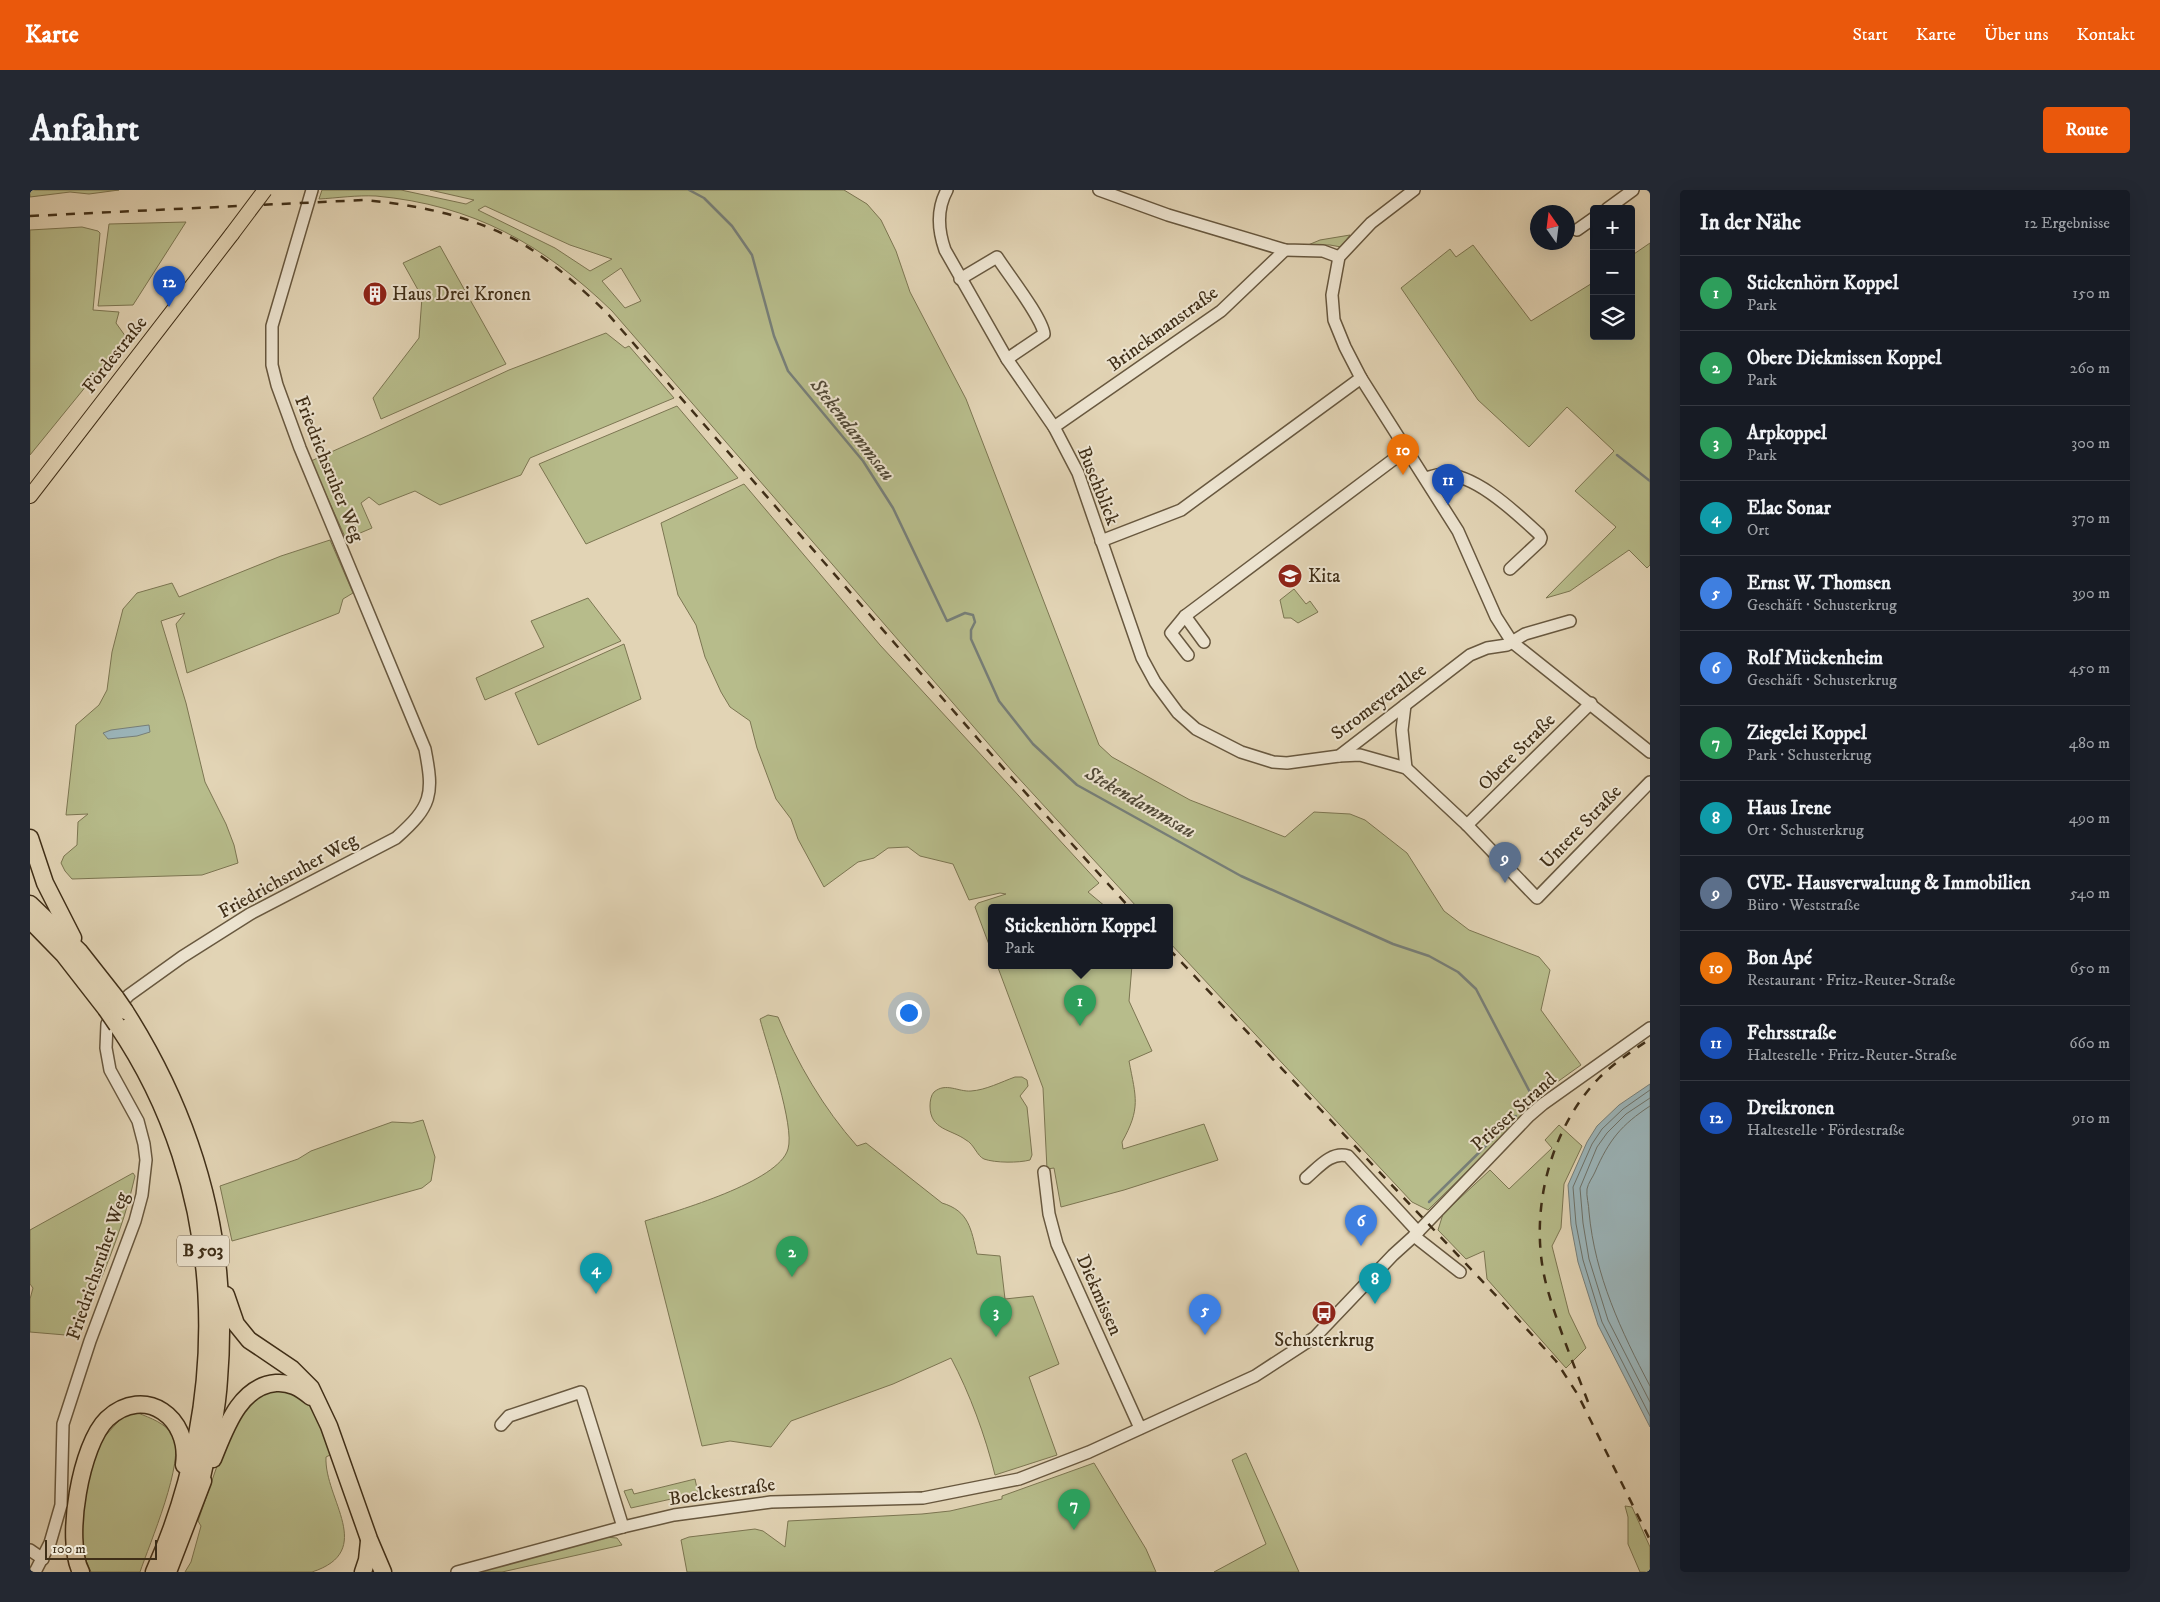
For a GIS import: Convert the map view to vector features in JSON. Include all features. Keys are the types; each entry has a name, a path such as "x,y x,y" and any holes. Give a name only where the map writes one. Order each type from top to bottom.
{"highway":[{"path":"30,838 45,883 80,951"},
{"name":"B 503","path":"30,904 80,951 121,1018 150,1051 185,1128 205,1190 219,1272 232,1316 242,1332 250,1340 300,1376 311,1388 322,1410"},
{"name":"B 503","path":"30,920 111,1003"},
{"name":"B 503","path":"121,1018 173,1134 188,1181 203,1252 207,1288 208,1342 206,1376 202,1416 192,1462 191,1491 154,1572"},
{"name":"B 503","path":"168,1572 214,1420 222,1340 219,1272"},
{"path":"191,1491 241,1403 252,1392 266,1385 288,1384 304,1390 322,1410 383,1572"},
{"name":"B 503","path":"81,1572 74,1540 78,1496 92,1443 97,1432 108,1418 124,1408 136,1405 154,1407 171,1416 180,1431 185,1448 191,1491"},
{"path":"363,1572 367,1560 369,1539"}],"main road":[{"name":"Fördestraße","path":"30,496 266,190"}],"street":[{"name":"Friedrichsruher Weg","path":"35,1572 50,1543 61,1505 63,1424 90,1341 135,1221 142,1195 146,1160 144,1144 138,1121 110,1070 106,1048 107,1024 115,1010 129,995 182,957 250,914 396,838 416,820 424,808 429,795 430,776 425,749 300,448 277,385 272,365 272,326 312,190"},
{"name":"Buschblick","path":"947,190 938,218 945,250 1007,359 1054,427 1078,473 1135,637"},
{"path":"1099,190 1168,215 1286,250 1323,251 1339,257"},
{"path":"1414,190 1371,223 1339,257 1332,295 1334,320 1345,347 1361,378 1458,531 1496,617 1512,642 1591,703 1650,752"},
{"path":"1611,205 1632,190"},
{"path":"1577,230 1590,221"},
{"name":"Brinckmanstraße","path":"1054,427 1221,312 1286,250"},
{"path":"960,279 997,257 1034,313 1044,334 1007,359"},
{"path":"1101,541 1181,510 1361,378"},
{"path":"1188,655 1171,634 1185,616 1406,450"},
{"path":"1426,478 1439,474 1455,476 1473,483 1507,505 1539,534 1540,541 1510,569"},
{"path":"1185,616 1204,642"},
{"name":"Stromeyerallee","path":"1135,637 1142,658 1155,682 1178,713 1196,729 1216,741 1241,752 1273,762 1287,763 1339,756 1470,655 1512,642 1525,634 1570,621"},
{"name":"Obere Straße","path":"1467,825 1591,703"},
{"path":"1405,705 1402,730 1406,768"},
{"path":"1339,756 1360,755 1406,768 1467,825"},
{"name":"Untere Straße","path":"1467,825 1538,898 1650,782"},
{"name":"Prieser Strand","path":"1416,1234 1482,1164 1543,1104 1650,1028"},
{"path":"1306,1178 1334,1155 1348,1156 1416,1234 1460,1272"},
{"name":"Diekmissen","path":"1044,1172 1049,1214 1057,1244 1140,1428"},
{"path":"1140,1428 1255,1376 1315,1337 1393,1254 1416,1234"},
{"path":"501,1424 509,1416 581,1392 623,1527"},
{"name":"Boelckestraße","path":"458,1572 674,1515 771,1502 923,1498 997,1484 1019,1478 1088,1452 1140,1428"},
{"path":"31,1551 43,1559"}],"green space":[{"path":"30,190 119,190 89,194 70,192 30,197"},
{"path":"322,190 401,190 466,204 474,200 430,190 844,190 867,204 881,220 896,251 910,292 966,399 1099,745 1112,757 1190,800 1285,837 1314,812 1350,814 1365,820 1407,853 1444,911 1469,930 1539,957 1550,970 1541,1010 1581,1065 1532,1100 1533,1106 1428,1210 1412,1202 1173,946 1173,904 1134,904 1013,772 612,311 560,266 533,248 475,219 444,208 411,201 376,196 319,199","holes":["485,206 570,245 612,259 590,271 555,248 478,210","621,268 641,301 625,308 602,281"]},
{"path":"186,222 133,305 98,306 109,224"},
{"path":"82,227 100,233 93,310 119,312 116,323 126,337 30,455 30,230"},
{"path":"1350,235 1341,247 1308,245 1320,240"},
{"path":"1650,243 1650,565 1647,568 1629,550 1570,591 1546,598 1616,527 1575,491 1614,451 1567,407 1529,447 1478,400 1401,288 1450,249 1456,257 1473,245 1531,321 1590,284 1590,340 1635,340 1635,253"},
{"path":"440,246 506,364 381,419 373,398 419,338 422,297 403,263"},
{"path":"606,333 625,348 629,346 674,398 530,458 521,475 440,505 415,491 379,505 369,497 361,503 372,528 346,539 311,461 509,370"},
{"path":"677,406 738,478 586,544 539,464"},
{"path":"744,484 880,645 1099,883 1088,892 1102,904 988,904 988,942 975,907 978,903 1006,894 1000,893 969,900 953,864 920,856 908,847 888,848 874,858 858,862 824,887 798,839 791,819 776,799 757,748 750,721 730,707 705,657 696,625 678,595 661,523"},
{"path":"330,540 353,593 343,599 339,613 187,673 176,624 185,613 161,621 186,703 205,782 226,824 238,863 202,875 72,879 61,863 64,856 77,845 78,822 88,814 66,815 76,725 99,705 107,690 112,652 123,609 137,593 172,583 179,597 281,556"},
{"path":"1294,589 1306,604 1310,601 1318,612 1298,623 1291,618 1284,618 1280,600"},
{"path":"588,598 621,641 485,700 476,678 544,647 531,621"},
{"path":"624,644 641,699 538,745 515,693"},
{"path":"998,969 1132,969 1129,1001 1152,1051 1129,1061 1134,1084 1135,1103 1132,1120 1122,1142 1123,1149 1204,1124 1218,1160 1124,1190 1061,1207 1054,1168 1047,1169 1043,1088"},
{"path":"768,1015 778,1017 812,1085 833,1117 857,1146 866,1143 942,1203 951,1206 963,1216 970,1229 977,1254 1000,1256 1005,1299 1033,1296 1059,1364 1029,1377 1057,1455 995,1475 976,1415 951,1358 893,1384 791,1421 771,1447 730,1441 702,1446 645,1221 725,1194 766,1173 781,1161 788,1149 788,1123 760,1019"},
{"path":"1015,1077 1022,1077 1027,1080 1028,1086 1020,1096 1027,1107 1032,1155 1030,1160 1007,1162 984,1159 969,1142 937,1124 931,1114 931,1096 939,1089 977,1090"},
{"path":"423,1120 435,1157 431,1181 422,1188 232,1241 220,1186 298,1159 311,1151 392,1122 412,1123"},
{"path":"1559,1125 1582,1146 1564,1184 1561,1228 1552,1246 1569,1313 1586,1348 1566,1368 1487,1279 1484,1251 1466,1259 1438,1230 1443,1214 1490,1170 1509,1189 1552,1148 1545,1140"},
{"path":"133,1173 135,1176 124,1217 102,1277 77,1336 30,1332 30,1299 33,1288 30,1284 30,1230"},
{"path":"275,1387 309,1400 334,1453 326,1457 327,1473 343,1522 344,1537 341,1551 331,1563 312,1572 185,1572 191,1562 201,1526 198,1521 226,1440 252,1397"},
{"path":"138,1413 162,1424 173,1436 176,1448 175,1464 165,1503 140,1572 91,1572 85,1558 82,1539 84,1496 99,1443 123,1416"},
{"path":"1246,1453 1299,1572 1214,1572 1266,1544 1232,1460"},
{"path":"1094,1463 1146,1549 1156,1572 687,1572 681,1540 689,1537 755,1529 763,1531 785,1547 788,1521 950,1511 1002,1499 1002,1496"},
{"path":"695,1479 698,1493 631,1508 624,1491 632,1489 634,1494"},
{"path":"1625,1506 1632,1507 1650,1547 1650,1572 1640,1572 1628,1544 1628,1517"},
{"path":"605,1537 617,1538 622,1545 502,1572 476,1572"}],"water":[{"path":"149,725 150,732 137,736 108,739 103,733 111,730"},
{"path":"1650,1084 1650,1427 1598,1325 1578,1262 1571,1225 1568,1185 1587,1142 1597,1126 1619,1105"}],"waterway":[{"name":"Stekendammsau","path":"689,190 704,198 732,226 752,255 774,336 788,371 863,461 893,508 947,621 965,613 973,615 975,622 971,630 971,639 999,701 1033,744 1077,785 1241,876 1393,944 1429,956 1458,972 1476,989 1533,1098"},
{"path":"1617,455 1650,481"},
{"path":"1429,1202 1516,1116"}],"railway":[{"path":"30,216 364,200 405,205 445,213 484,226 533,250 577,285 607,313 1005,770 1126,904"},
{"path":"1173,953 1556,1361 1578,1395 1650,1540"},
{"path":"1588,1402 1548,1291 1542,1264 1541,1207 1546,1178 1554,1150 1566,1124 1581,1100 1599,1078 1623,1057 1650,1039"}],"place":[{"name":"Haus Drei Kronen","path":"375,294"},
{"name":"Dreikronen","path":"169,307"},
{"name":"Bon Apé","path":"1403,475"},
{"name":"Fehrsstraße","path":"1448,505"},
{"name":"Kita","path":"1290,576"},
{"name":"CVE- Hausverwaltung & Immobilien","path":"1505,883"},
{"name":"Stickenhörn Koppel","path":"1080,1026"},
{"name":"Rolf Mückenheim","path":"1361,1246"},
{"name":"Obere Diekmissen Koppel","path":"792,1277"},
{"name":"Elac Sonar","path":"596,1294"},
{"name":"Haus Irene","path":"1375,1304"},
{"name":"Schusterkrug","path":"1324,1313"},
{"name":"Ernst W. Thomsen","path":"1205,1335"},
{"name":"Arpkoppel","path":"996,1337"},
{"name":"Ziegelei Koppel","path":"1074,1530"}]}
